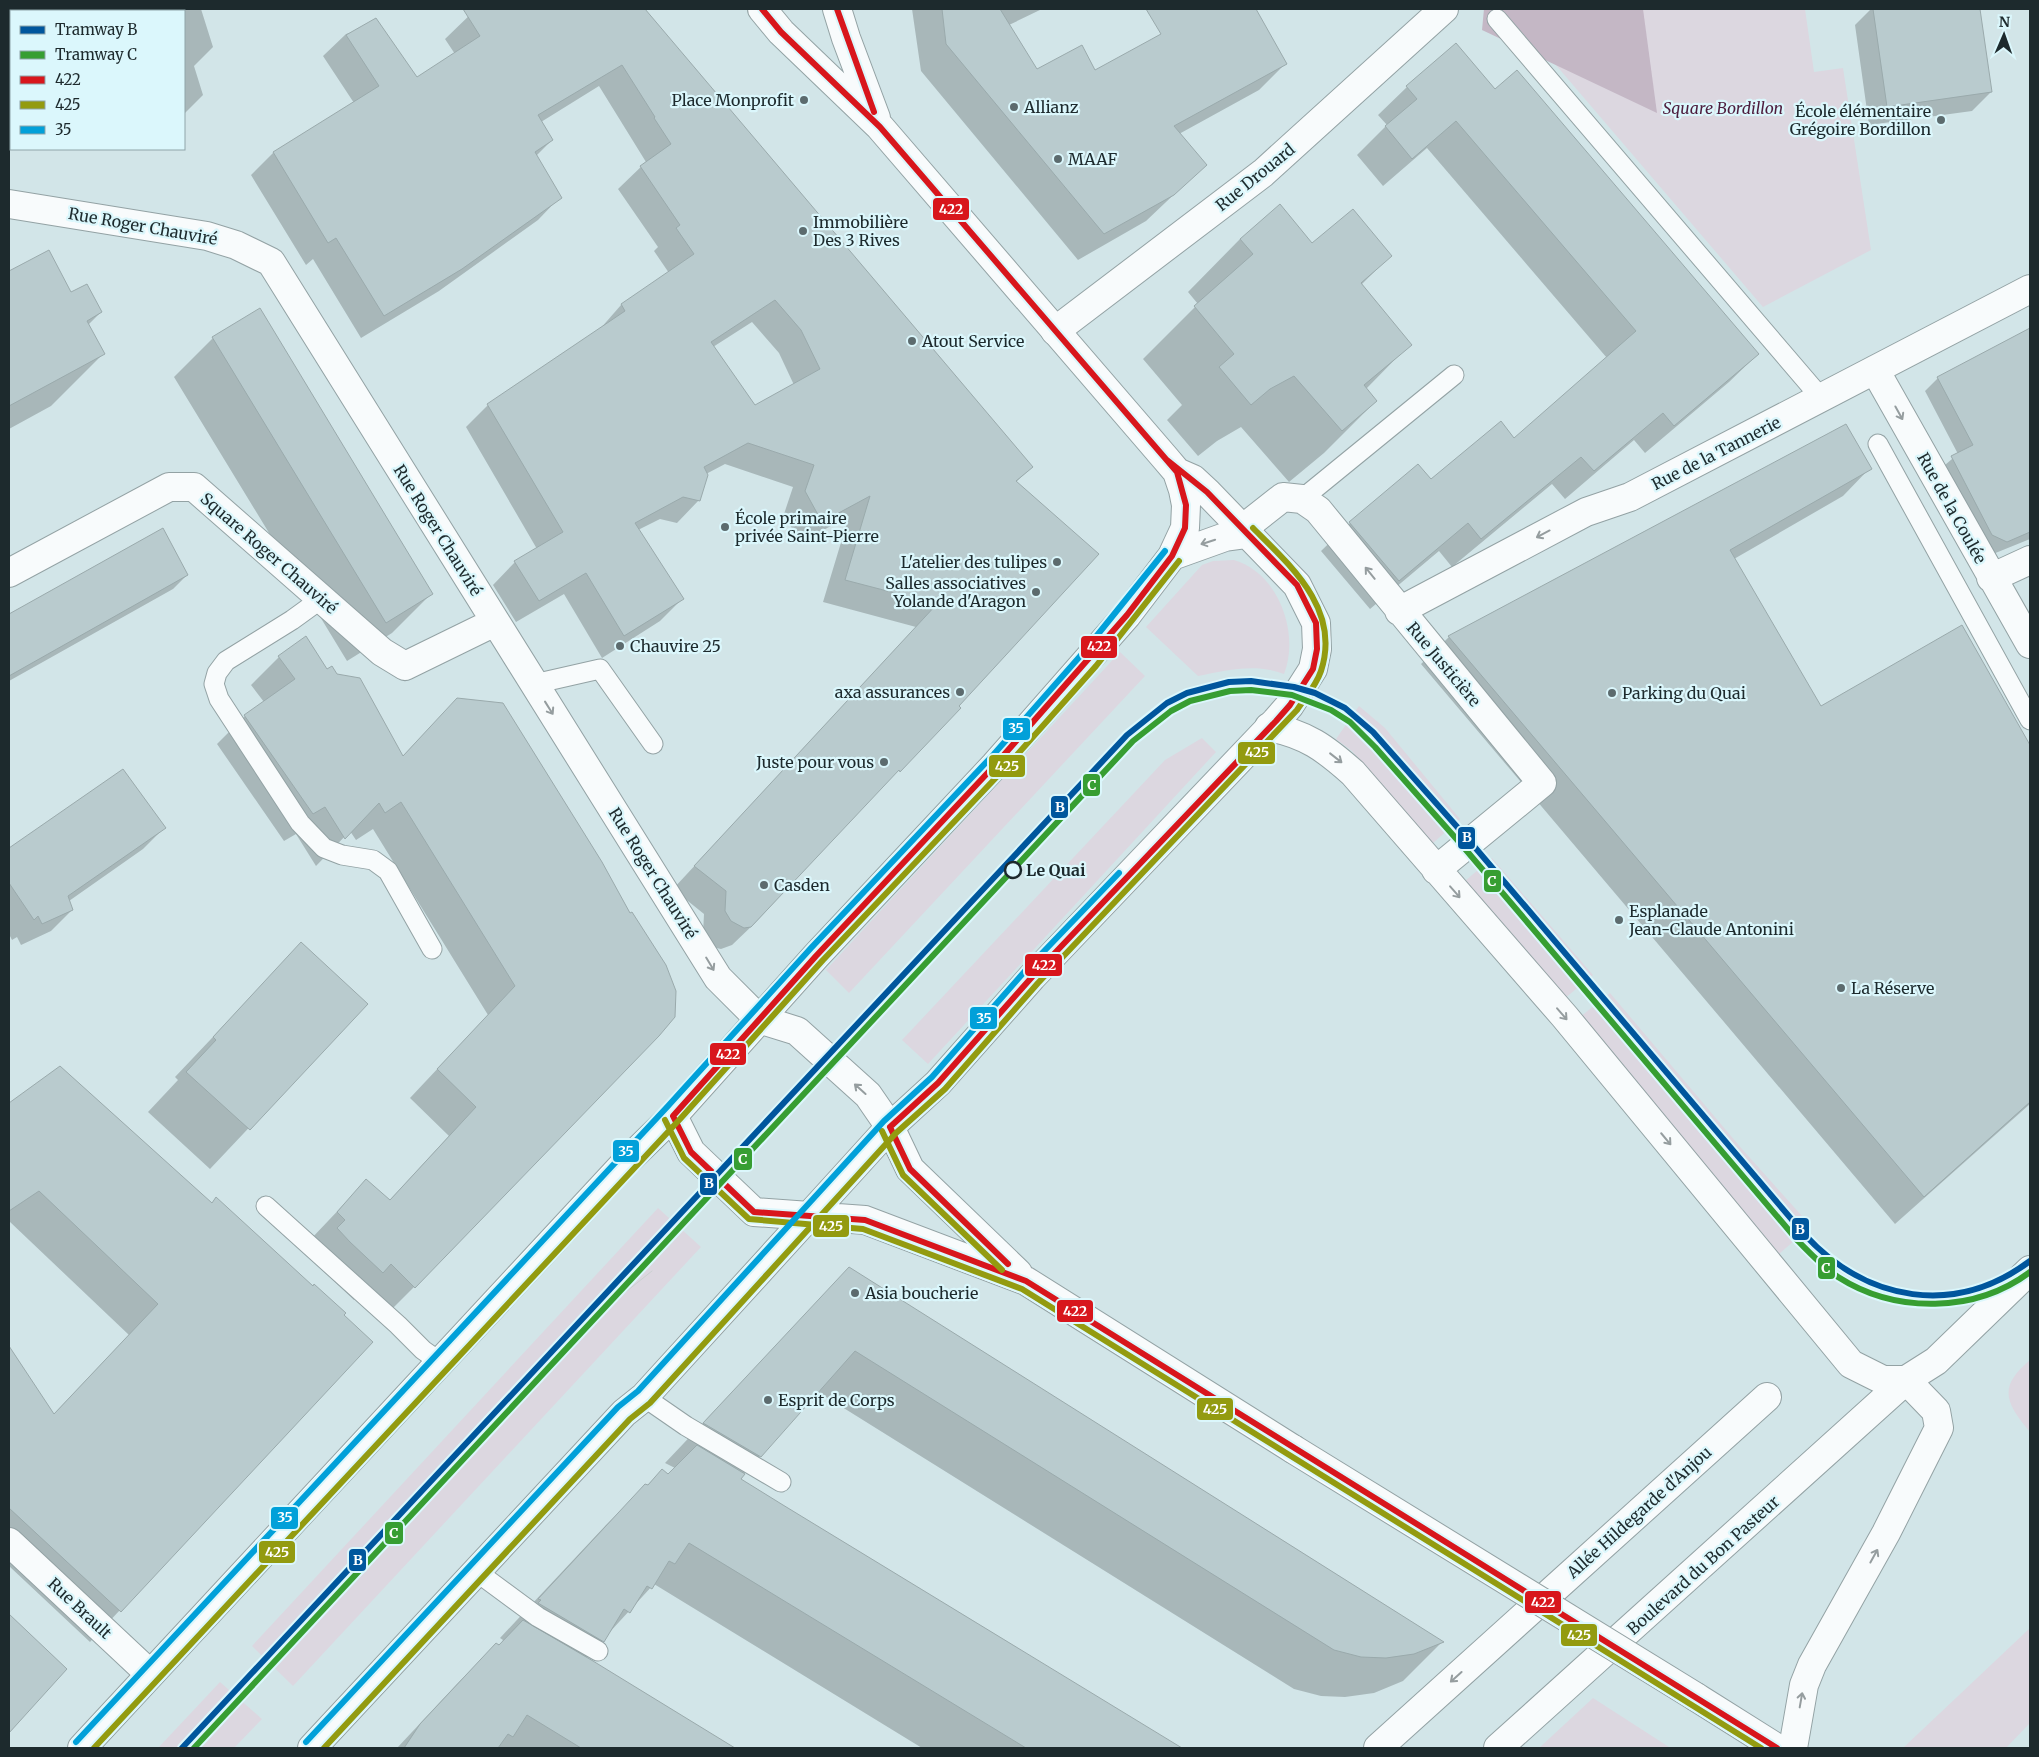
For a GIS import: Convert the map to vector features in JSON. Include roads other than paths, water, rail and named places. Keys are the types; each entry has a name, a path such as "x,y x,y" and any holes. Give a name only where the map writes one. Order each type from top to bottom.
{"street":[{"path":"312,1748 624,1413 644,1397 890,1127 938,1082 1032,978 1282,730 1290,705 1313,669 1317,649 1316,623 1297,585 1193,479 1177,472 880,127 781,32 762,9"},
{"path":"837,9 880,127"},
{"name":"Rue Drouard","path":"1055,332 1263,173 1444,9"},
{"name":"Rue Roger Chauviré","path":"9,204 206,236 236,244 271,262 718,978 760,1019"},
{"name":"Rue de la Tannerie","path":"1399,611 1586,512 1630,497 1822,399 2030,289"},
{"name":"Rue de la Coulée","path":"1875,370 2030,644"},
{"path":"82,1748 625,1163 673,1116 995,765 1127,615 1172,556 1185,528 1186,505 1177,472"},
{"name":"Square Roger Chauviré","path":"9,573 169,487 194,487 382,652 405,666 495,622"},
{"path":"1172,556 1244,532 1283,497 1302,499"},
{"name":"Rue Justicière","path":"1302,499 1318,510 1542,783 1436,870"},
{"path":"1991,578 2030,560"},
{"path":"1282,730 1335,757 1353,773 1565,1017 1851,1364 1883,1380 1906,1380 1936,1411 1939,1428 1886,1533 1812,1665 1804,1685 1793,1748"},
{"path":"760,1019 797,1031 868,1096 890,1127 910,1169 1026,1281"},
{"path":"673,1116 691,1152 754,1212 865,1220 1026,1281 1293,1449 1777,1748"},
{"name":"Boulevard du Bon Pasteur","path":"1498,1748 1906,1380 1936,1361 2030,1270"},
{"name":"Allée Hildegarde d'Anjou","path":"1378,1748 1767,1397"},
{"name":"Rue Brault","path":"13,1552 150,1674"}],"lane":[{"path":"1497,19 1822,399"},
{"path":"1302,499 1454,375"},
{"path":"1878,444 2030,720"},
{"path":"321,599 292,620 226,661 217,673 214,684 219,699 300,823 324,848 342,855 372,860 388,871 432,949"},
{"path":"534,684 600,669 652,744"},
{"path":"266,1206 398,1325 423,1350 440,1362"},
{"path":"644,1397 686,1426 781,1482"},
{"path":"477,1572 538,1617 598,1651"}],"tram line":[{"name":"B","path":"182,1748 1127,735 1167,703 1187,693 1229,682 1251,681 1294,687 1315,693 1345,708 1373,732 1467,838 1805,1235 1829,1258 1856,1275 1884,1287 1913,1294 1942,1295 1972,1290 2001,1279 2030,1261"},
{"name":"C","path":"194,1748 1133,741 1171,711 1190,701 1230,691 1251,690 1292,695 1331,710 1350,722 1375,747 1460,843 1798,1241 1822,1265 1838,1277 1861,1289 1885,1298 1935,1304 1985,1295 2008,1286 2030,1272"},
{"path":"554,1349 652,1271"}],"place":[{"name":"Place Monprofit","path":"804,100"},
{"name":"Allianz","path":"1014,107"},
{"name":"École élémentaire Grégoire Bordillon","path":"1941,120"},
{"name":"MAAF","path":"1058,159"},
{"name":"Immobilière Des 3 Rives","path":"803,231"},
{"name":"Atout Service","path":"912,341"},
{"name":"École primaire privée Saint-Pierre","path":"725,527"},
{"name":"L'atelier des tulipes","path":"1057,562"},
{"name":"Salles associatives Yolande d'Aragon","path":"1036,592"},
{"name":"Chauvire 25","path":"620,646"},
{"name":"axa assurances","path":"960,692"},
{"name":"Parking du Quai","path":"1612,693"},
{"name":"Juste pour vous","path":"884,762"},
{"name":"Le Quai","path":"1013,870"},
{"name":"Casden","path":"764,885"},
{"name":"Esplanade Jean-Claude Antonini","path":"1619,920"},
{"name":"La Réserve","path":"1841,988"},
{"name":"Asia boucherie","path":"855,1293"},
{"name":"Esprit de Corps","path":"768,1400"}],"park label":[{"name":"Square Bordillon","path":"1723,108"}]}
